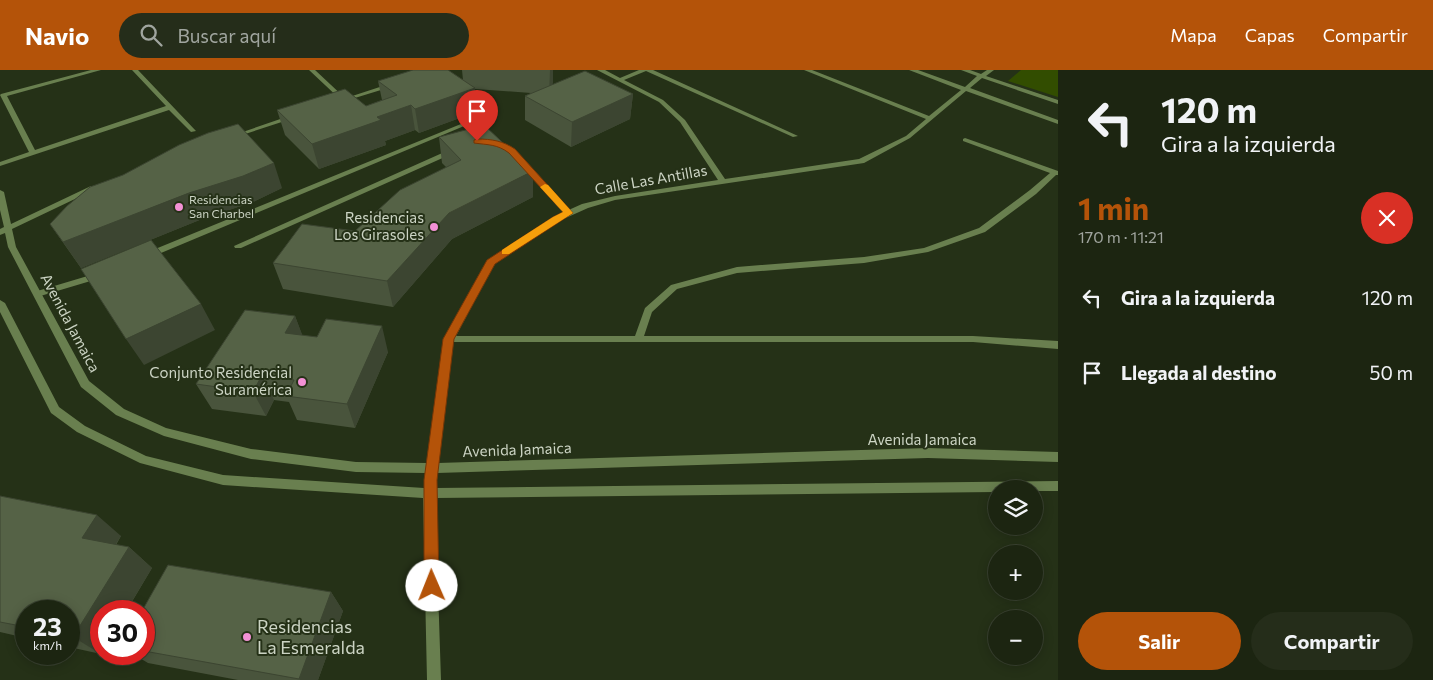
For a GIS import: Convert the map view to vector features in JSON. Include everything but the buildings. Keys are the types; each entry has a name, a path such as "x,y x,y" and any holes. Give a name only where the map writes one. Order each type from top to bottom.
{"street":[{"path":"33,153 3,95 98,70"},
{"path":"135,70 193,131"},
{"path":"312,70 344,100"},
{"path":"600,70 661,101 683,121 722,182"},
{"path":"619,80 644,70"},
{"path":"648,70 795,136"},
{"path":"808,70 930,118"},
{"path":"912,70 1058,122"},
{"path":"964,70 1058,102"},
{"name":"Calle Las Antillas","path":"434,680 429,493 448,339 491,262 556,219 585,206 615,198 861,161 908,137 981,76 991,70"},
{"path":"335,103 400,82"},
{"path":"0,164 171,108"},
{"path":"229,138 302,113"},
{"path":"134,261 485,116"},
{"path":"638,340 648,310 674,287 737,270 864,260 925,250 982,230 1033,192 1056,172 965,140"},
{"path":"491,141 503,144 512,151 568,213"},
{"path":"238,246 459,149"},
{"path":"4,230 102,185"},
{"name":"Avenida Jamaica","path":"0,192 4,230 85,384 120,412 164,432 250,454 356,467 431,468 928,453 1058,457"},
{"path":"37,294 106,272"},
{"path":"0,304 55,410 81,429 144,460 223,480 429,493 1058,486"},
{"path":"448,339 973,339 1058,345"}],"green space":[{"path":"1021,70 1058,70 1058,97 1008,81"}],"slow traffic":[{"path":"505,252 568,213 545,187"}],"place":[{"name":"Residencias San Charbel","path":"179,207"},
{"name":"Residencias Los Girasoles","path":"434,227"},
{"name":"Conjunto Residencial Suramérica","path":"302,382"},
{"name":"Residencias La Esmeralda","path":"247,637"}],"route":[{"path":"432,586 429,493 448,339 491,262 568,213 512,151 503,144 491,141 477,141"}]}
